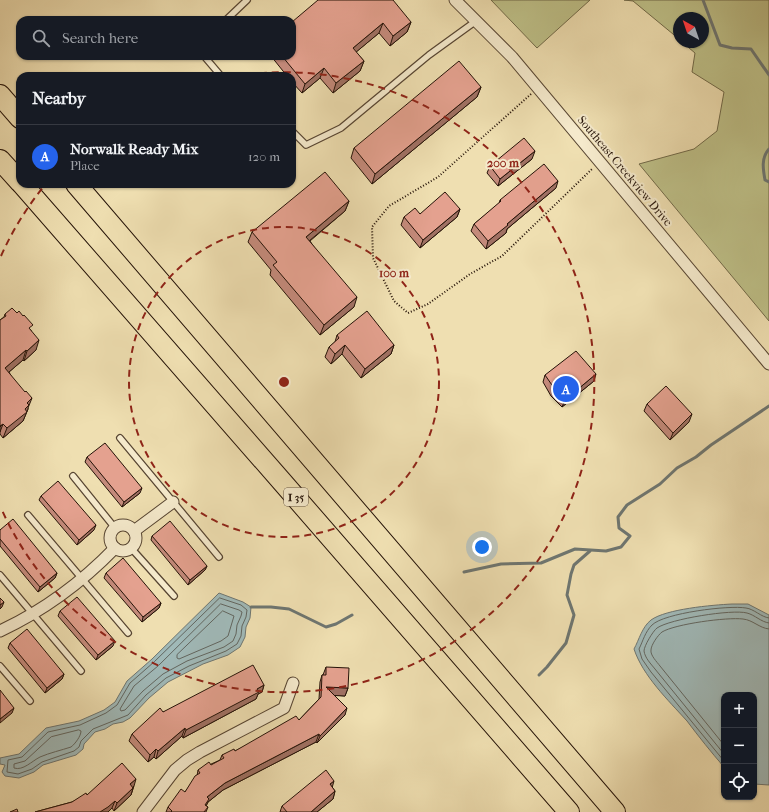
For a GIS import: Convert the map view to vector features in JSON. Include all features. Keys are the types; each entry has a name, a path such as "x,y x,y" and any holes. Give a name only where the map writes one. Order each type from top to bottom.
{"highway":[{"path":"0,95 16,113"},
{"name":"I 35","path":"0,160 16,178"},
{"name":"I 35","path":"25,188 568,812"},
{"path":"79,188 615,812"}],"street":[{"name":"Southeast Creekview Drive","path":"455,0 512,57 769,364"},
{"path":"134,531 173,502"},
{"path":"125,525 134,531 136,541 131,548 124,551 115,548 111,542 111,534 118,526 125,525"},
{"path":"0,631 34,614 56,599 82,579 115,548"},
{"path":"143,812 176,770 187,760 284,708 293,683"}],"lane":[{"path":"230,16 247,0"},
{"path":"296,135 306,145 340,128 429,55 476,21"},
{"path":"208,60 218,72"},
{"path":"120,438 219,557"},
{"path":"73,476 115,528"},
{"path":"28,515 128,633"},
{"path":"131,548 174,596"},
{"path":"0,574 81,671"},
{"path":"0,666 30,701"}],"path":[{"path":"537,88 438,177 389,206 372,227 373,258 394,301 408,313 428,304 470,274 502,256 599,161"}],"green space":[{"path":"491,0 590,0 537,48"},
{"path":"624,0 769,0 769,321 639,164 694,149 717,131 724,92 692,72 695,53 689,48 709,48 709,12 673,12 673,34 633,1"}],"water":[{"path":"219,593 243,602 251,607 245,637 240,647 228,655 203,664 168,682 149,698 130,718 95,732 84,744 83,749 76,755 43,765 34,772 19,778 5,776 2,772 5,765 0,764 0,758 19,754 46,728 79,721 104,710 115,702 127,681 152,659"},
{"path":"748,604 769,615 769,785 757,784 757,692 721,692 721,763 643,669 634,649 645,626 658,616 678,610 713,605"}],"building":[{"path":"318,0 393,0 411,22 393,36 383,23 353,48 364,61 336,83 324,68 305,84 285,60 296,60 296,19"},
{"path":"459,61 481,87 375,174 354,148"},
{"path":"524,138 535,151 500,179 490,166"},
{"path":"544,164 558,181 488,241 474,224 501,201 500,200"},
{"path":"325,172 349,201 306,237 357,297 324,325 273,265 277,262 252,232"},
{"path":"445,192 460,209 423,240 404,217 415,208 420,214"},
{"path":"12,308 17,313 19,311 23,316 24,315 33,325 29,328 39,340 5,368 32,398 27,403 29,405 25,409 27,412 7,428 3,424 0,426 0,320 6,316 5,314"},
{"path":"367,311 394,345 365,369 345,345 335,354 329,347 339,338 337,335"},
{"path":"576,351 596,374 565,400 545,375"},
{"path":"666,386 692,414 673,433 647,404"},
{"path":"105,443 142,488 124,502 87,457"},
{"path":"58,481 96,525 79,540 41,496"},
{"path":"13,519 57,573 40,587 0,539 0,530"},
{"path":"170,521 207,566 190,580 152,536"},
{"path":"123,558 161,603 143,617 106,573"},
{"path":"77,597 115,641 98,655 60,611"},
{"path":"0,598 4,602 0,605"},
{"path":"27,629 64,674 47,688 10,643"},
{"path":"253,665 264,685 257,689 259,692 186,730 185,728 158,751 156,749 150,755 132,734 160,708 163,712"},
{"path":"326,667 349,668 348,688 326,687 347,708 320,736 319,734 225,783 207,797 209,799 205,805 208,807 204,812 171,812 172,811 168,807 181,789 185,792 195,776 200,773 198,770 209,762 211,765 224,758 222,755 234,749 235,751 296,716 299,720 321,697 322,675 326,675"},
{"path":"0,690 14,708 0,719"},
{"path":"122,763 136,779 130,784 133,788 117,803 115,801 100,812 35,812 72,802 86,793 87,795"},
{"path":"326,770 334,781 330,784 335,791 311,812 287,812 282,806"},
{"path":"17,809 18,812 10,812"}],"waterway":[{"path":"703,0 720,45 732,48 751,49 769,75"},
{"path":"769,149 766,152 763,164 765,180 769,182"},
{"path":"464,572 501,564 541,563 575,549 606,551 621,547 630,536 619,528 618,517 627,505 660,484 677,468 696,457 711,445 769,406"},
{"path":"539,675 566,643 574,615 567,595 571,574 574,565 590,551"},
{"path":"251,607 289,609 326,627 336,624 352,615"}],"place":[{"name":"Norwalk Ready Mix","path":"566,389"}]}
